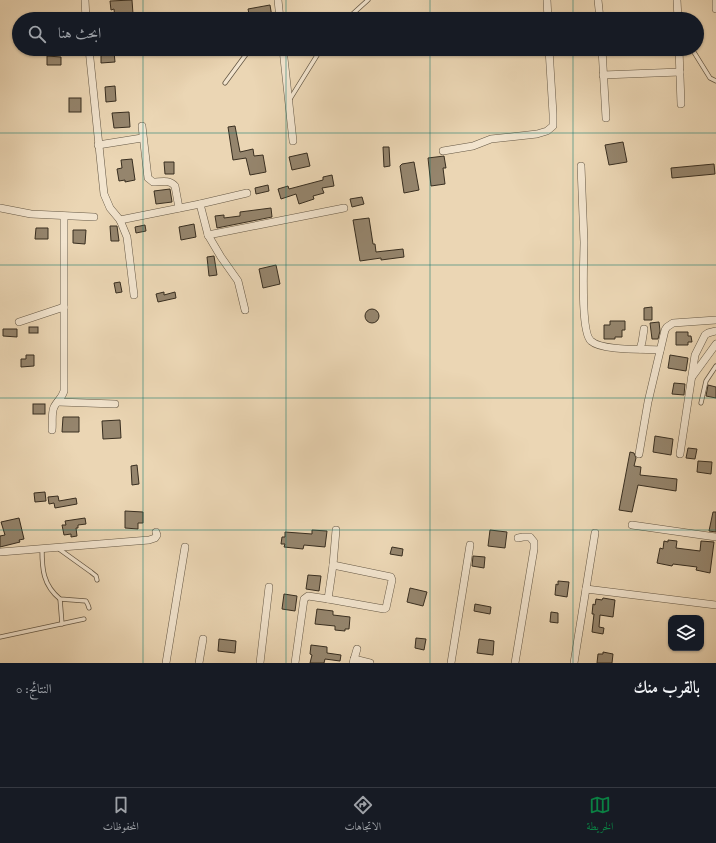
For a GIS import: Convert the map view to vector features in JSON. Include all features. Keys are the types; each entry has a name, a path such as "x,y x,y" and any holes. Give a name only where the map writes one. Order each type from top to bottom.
{"street":[{"path":"85,0 86,12"},
{"path":"278,0 279,12"},
{"path":"546,0 547,12"},
{"path":"598,0 599,12"},
{"path":"677,0 678,12"},
{"path":"716,0 716,8"},
{"path":"90,56 98,145 105,198 110,208 120,220 127,237 134,296"},
{"path":"284,56 293,141"},
{"path":"443,151 473,146 491,139 547,132 553,126 549,56"},
{"path":"602,56 606,118"},
{"path":"679,56 681,104"},
{"path":"603,75 680,72"},
{"path":"142,126 142,138 148,178 152,182 170,182 173,184 175,186 179,208"},
{"path":"98,145 142,138"},
{"path":"581,166 584,243 583,299 587,334 590,340 597,345 616,348 660,350"},
{"path":"120,220 247,193"},
{"path":"200,204 208,235 238,281 245,310"},
{"path":"0,208 32,214 94,217"},
{"path":"208,235 344,208"},
{"path":"52,430 53,410 62,397 64,391 64,216"},
{"path":"20,322 64,307"},
{"path":"639,454 648,402 667,326 673,323 716,320"},
{"path":"640,349 644,329"},
{"path":"680,454 695,355 702,340 708,333 716,331"},
{"path":"692,377 716,344"},
{"path":"58,402 115,404"},
{"path":"632,524 716,536"},
{"path":"328,599 336,530"},
{"path":"0,552 153,539 157,535 156,532"},
{"path":"574,663 595,533"},
{"path":"514,663 534,549 534,542 530,538 518,538"},
{"path":"451,663 470,545"},
{"path":"166,663 185,547"},
{"path":"295,663 304,599 308,596 384,609 386,608 392,580 391,577 333,565"},
{"path":"260,663 269,587"},
{"path":"586,589 716,605"},
{"path":"199,663 203,639"},
{"path":"357,649 354,661 370,663"}],"lane":[{"path":"355,12 368,0"},
{"path":"226,83 245,56"},
{"path":"289,100 317,56"},
{"path":"696,56 710,78 716,81"},
{"path":"701,403 708,376 716,366"},
{"path":"58,548 92,572 96,576 97,580"},
{"path":"42,549 43,575 51,589 60,599 62,624"},
{"path":"60,599 86,602 89,608"},
{"path":"0,637 84,619"}],"building":[{"path":"132,0 133,12 114,12 114,9 111,10 110,1"},
{"path":"270,5 271,12 249,12 248,9"},
{"path":"47,56 61,57 61,65 47,65"},
{"path":"101,56 114,56 115,62 101,63"},
{"path":"115,86 116,101 106,102 105,87"},
{"path":"69,98 81,98 81,112 69,112"},
{"path":"129,112 130,127 114,128 112,113"},
{"path":"235,126 240,152 253,149 254,156 263,155 266,172 250,175 246,158 233,160 228,127"},
{"path":"623,142 627,162 609,165 605,145"},
{"path":"383,147 389,147 390,166 384,167"},
{"path":"307,153 310,166 292,170 289,157"},
{"path":"444,156 446,168 443,168 445,184 431,186 428,158"},
{"path":"132,159 135,180 125,182 125,180 119,181 117,169 122,168 121,160"},
{"path":"164,162 174,162 174,174 165,174"},
{"path":"414,162 419,190 404,193 400,166 402,164"},
{"path":"714,164 715,174 672,178 671,168"},
{"path":"332,175 334,186 322,188 324,193 313,196 314,199 299,204 296,194 281,199 278,189 288,186 289,189 323,180 323,177"},
{"path":"268,185 269,191 256,194 255,188"},
{"path":"170,189 172,202 156,204 154,191"},
{"path":"362,197 364,204 352,207 350,199"},
{"path":"271,208 272,217 217,228 215,216 224,215 224,218 240,216 240,212"},
{"path":"369,218 373,244 375,244 376,252 403,249 404,257 360,261 353,220"},
{"path":"194,224 196,237 181,240 179,227"},
{"path":"145,225 146,231 136,233 135,227"},
{"path":"110,226 117,226 119,241 111,241"},
{"path":"36,228 48,228 48,239 35,239"},
{"path":"73,230 86,230 85,244 73,243"},
{"path":"214,256 217,275 209,276 207,257"},
{"path":"276,265 280,284 263,288 259,269"},
{"path":"120,282 122,292 116,293 114,283"},
{"path":"164,292 164,295 175,292 176,298 158,302 156,294"},
{"path":"652,307 652,320 644,320 644,308"},
{"path":"372,309 377,311 379,316 377,321 372,323 367,321 365,316 367,311"},
{"path":"610,321 625,321 625,330 622,330 622,337 615,337 615,339 604,339 604,325 610,325"},
{"path":"659,322 660,331 658,339 652,339 650,323"},
{"path":"29,327 38,327 38,333 29,333"},
{"path":"3,329 17,329 17,337 3,336"},
{"path":"676,332 688,332 688,336 691,336 692,342 688,342 688,345 676,345"},
{"path":"26,355 34,355 34,366 21,367 21,359 26,359"},
{"path":"670,355 688,358 686,371 668,368"},
{"path":"674,383 685,384 684,395 672,394"},
{"path":"708,385 716,387 716,398 706,396"},
{"path":"33,404 45,404 45,414 33,414"},
{"path":"63,417 79,417 79,432 62,432"},
{"path":"120,420 121,438 103,439 102,421"},
{"path":"655,436 673,439 671,455 653,452"},
{"path":"688,448 697,449 695,459 686,458"},
{"path":"630,452 634,453 636,458 634,466 641,467 640,475 677,479 676,491 638,485 632,512 619,510"},
{"path":"698,461 712,462 711,474 697,472"},
{"path":"137,465 139,484 132,485 131,466"},
{"path":"45,492 46,501 35,502 34,493"},
{"path":"58,496 59,501 76,498 77,504 55,508 54,503 49,504 48,497"},
{"path":"125,511 143,512 143,523 138,523 138,529 125,528"},
{"path":"713,512 716,512 716,532 709,531"},
{"path":"19,518 24,539 19,540 20,542 0,547 0,536 5,535 1,522"},
{"path":"85,518 86,524 78,525 78,528 76,528 77,536 71,537 71,534 64,535 62,525 66,525 65,521"},
{"path":"312,530 327,531 325,547 304,545 303,549 284,547 285,544 281,544 282,537 285,537 285,532 312,534"},
{"path":"490,530 507,532 505,548 488,546"},
{"path":"668,540 677,541 676,548 700,551 701,541 714,542 710,573 696,570 697,567 673,564 672,566 657,563 660,548 663,549 664,541 668,542"},
{"path":"392,547 403,549 402,556 390,554"},
{"path":"473,556 485,557 484,568 472,566"},
{"path":"308,575 321,576 319,591 306,589"},
{"path":"558,581 569,582 567,597 555,595 556,584 558,585"},
{"path":"410,588 427,592 423,606 407,602"},
{"path":"284,594 297,596 295,611 282,609"},
{"path":"603,598 615,600 613,617 600,615 599,627 604,628 603,634 592,632 594,614 592,614 593,604 595,605 596,599 602,600"},
{"path":"475,604 491,607 490,614 474,611"},
{"path":"317,609 333,611 333,615 350,617 349,629 345,629 345,631 335,630 335,626 315,624"},
{"path":"551,612 558,613 558,623 550,622"},
{"path":"416,638 426,639 424,650 415,648"},
{"path":"219,639 236,641 235,653 218,651"},
{"path":"479,639 494,641 493,655 477,653"},
{"path":"311,645 327,647 327,653 341,655 340,661 325,659 324,663 310,663 312,655 310,654"},
{"path":"603,652 613,654 612,663 597,663 598,654 603,654"}]}
